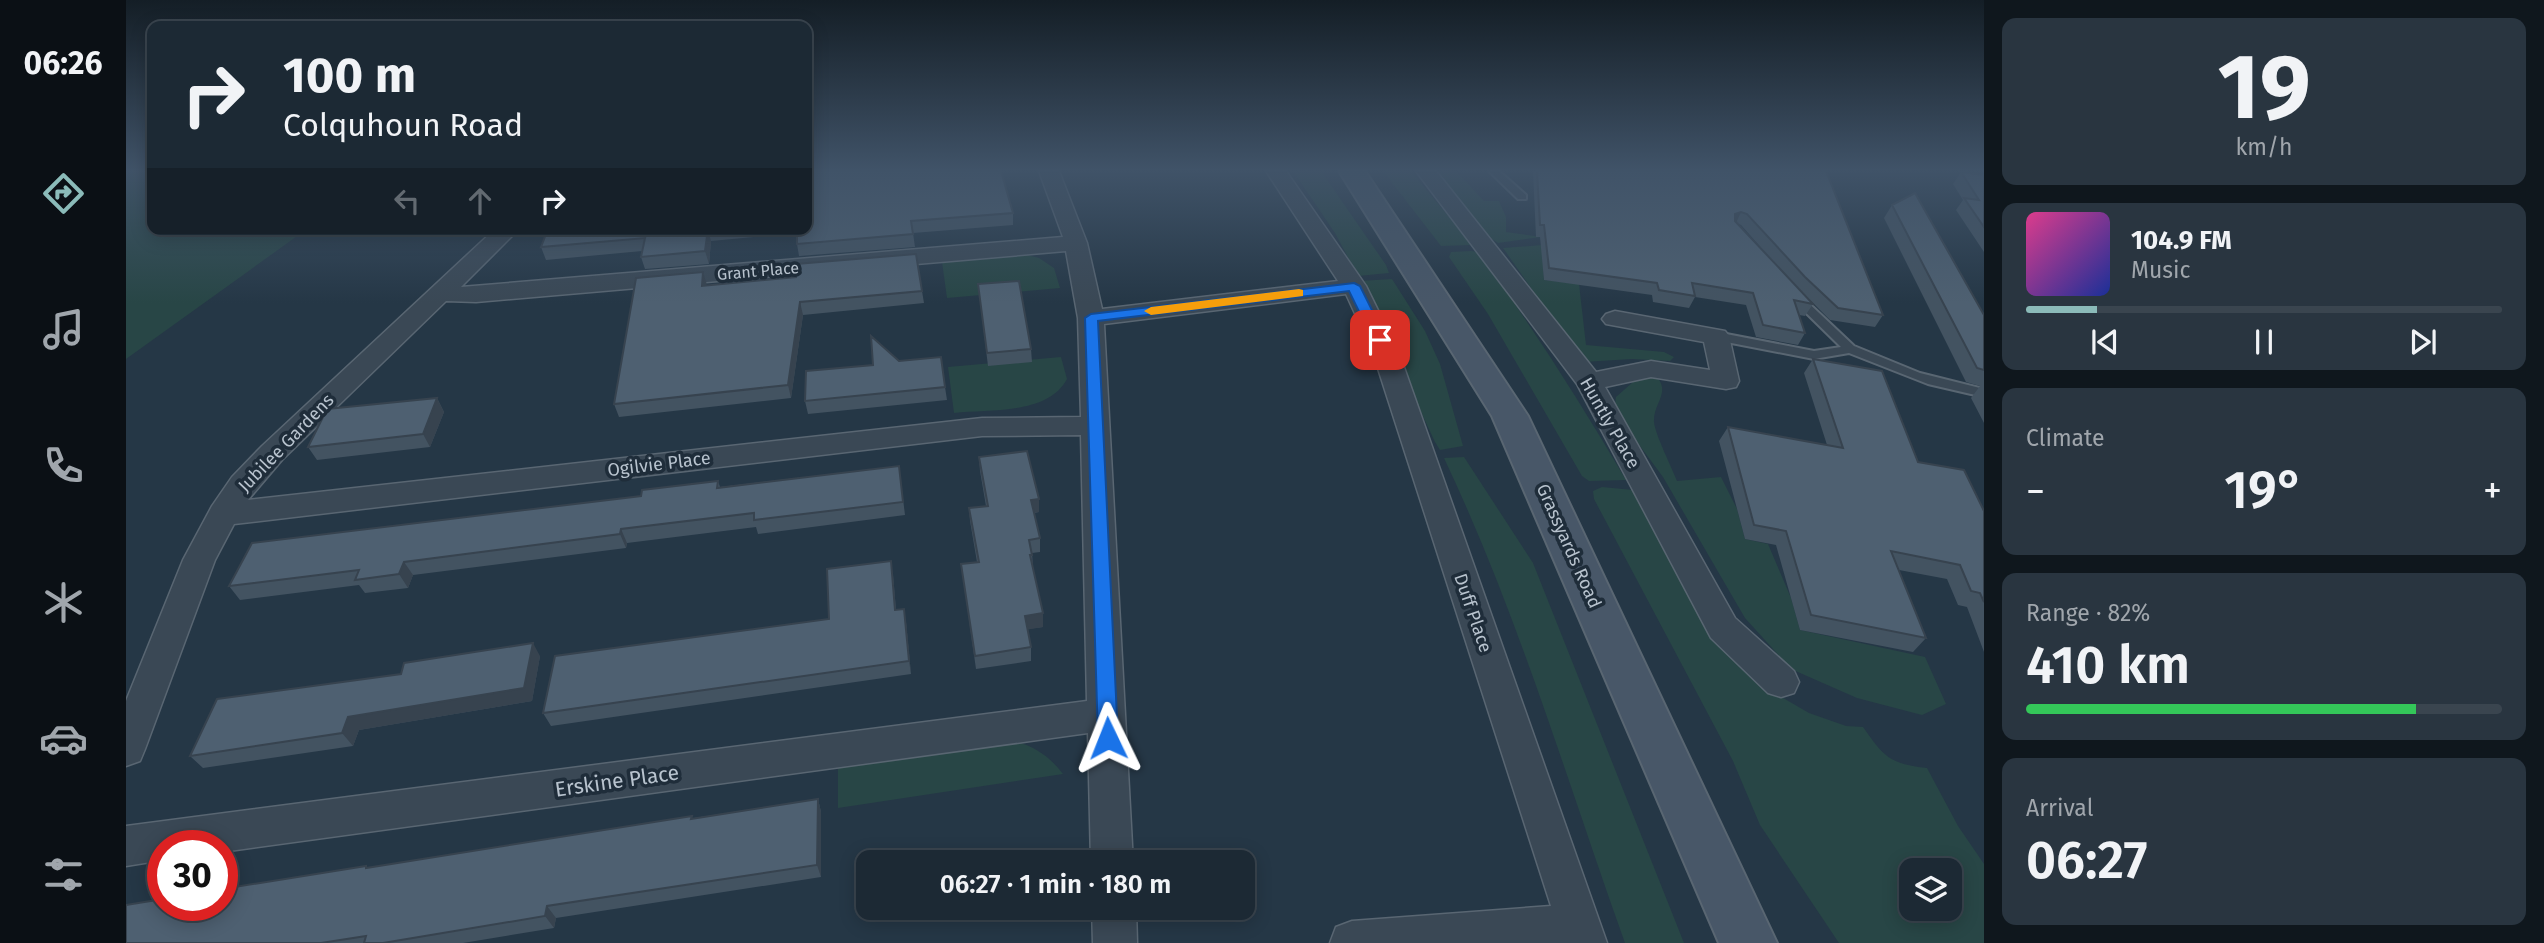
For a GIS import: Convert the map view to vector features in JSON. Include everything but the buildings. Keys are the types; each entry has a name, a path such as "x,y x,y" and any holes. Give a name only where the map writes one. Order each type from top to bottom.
{"main road":[{"name":"Grassyards Road","path":"1380,215 1510,416 1748,943"}],"street":[{"path":"1066,215 1076,243 1091,318 1112,850"},
{"name":"Duff Place","path":"1306,215 1354,286 1386,353 1583,934"},
{"name":"Huntly Place","path":"1460,215 1589,382 1723,628 1781,682"},
{"name":"Jubilee Gardens","path":"126,749 199,560 223,514 243,484 272,453 502,235"},
{"name":"Grant Place","path":"440,294 476,295 1076,243"},
{"path":"1091,318 1354,286"},
{"path":"1589,382 1651,369 1726,381 1716,336 1615,319"},
{"name":"Ogilvie Place","path":"223,514 982,427 1096,426"},
{"name":"Erskine Place","path":"126,846 1107,714"},
{"path":"1114,920 1115,943"},
{"path":"1352,943 1583,934"}],"lane":[{"path":"1784,285 1850,349 1905,374 1984,393"},
{"path":"1716,336 1814,355 1850,349"}],"green space":[{"path":"126,215 147,215 147,235 299,235 126,359"},
{"path":"1323,215 1351,215 1389,273 1358,276"},
{"path":"1417,215 1447,215 1472,245 1441,246"},
{"path":"1472,215 1505,215 1506,232 1541,237 1498,243"},
{"path":"1542,245 1544,280 1579,284 1586,345 1664,352 1674,357 1670,361 1632,359 1583,362 1503,248"},
{"path":"1451,252 1478,252 1517,308 1626,480 1589,481 1582,476 1488,314 1449,257"},
{"path":"1027,255 1039,258 1054,268 1060,288 947,298 942,262"},
{"path":"1392,279 1425,331 1440,364 1463,446 1440,450 1435,442 1360,281"},
{"path":"1061,357 1067,379 1058,391 1046,399 1016,408 954,413 948,367"},
{"path":"1642,374 1654,374 1662,386 1654,422 1677,481 1721,477 1737,509 1745,539 1768,544 1791,598 1800,630 1925,657 1946,704 1922,715 1857,698 1791,669 1745,618 1663,477 1614,411 1616,397"},
{"path":"1464,457 1533,563 1684,943 1625,943 1518,637 1471,517 1444,458"},
{"path":"1602,487 1633,490 1728,656 1761,685 1809,713 1846,726 1863,727 1889,757 1904,764 1927,768 1958,826 1984,864 1984,943 1839,943 1760,825 1733,761 1594,499 1593,491"},
{"path":"1017,742 1043,754 1063,774 838,808 838,768"}],"slow traffic":[{"path":"1151,311 1299,293"}],"route":[{"path":"1108,738 1091,318 1354,286 1380,340"}]}
